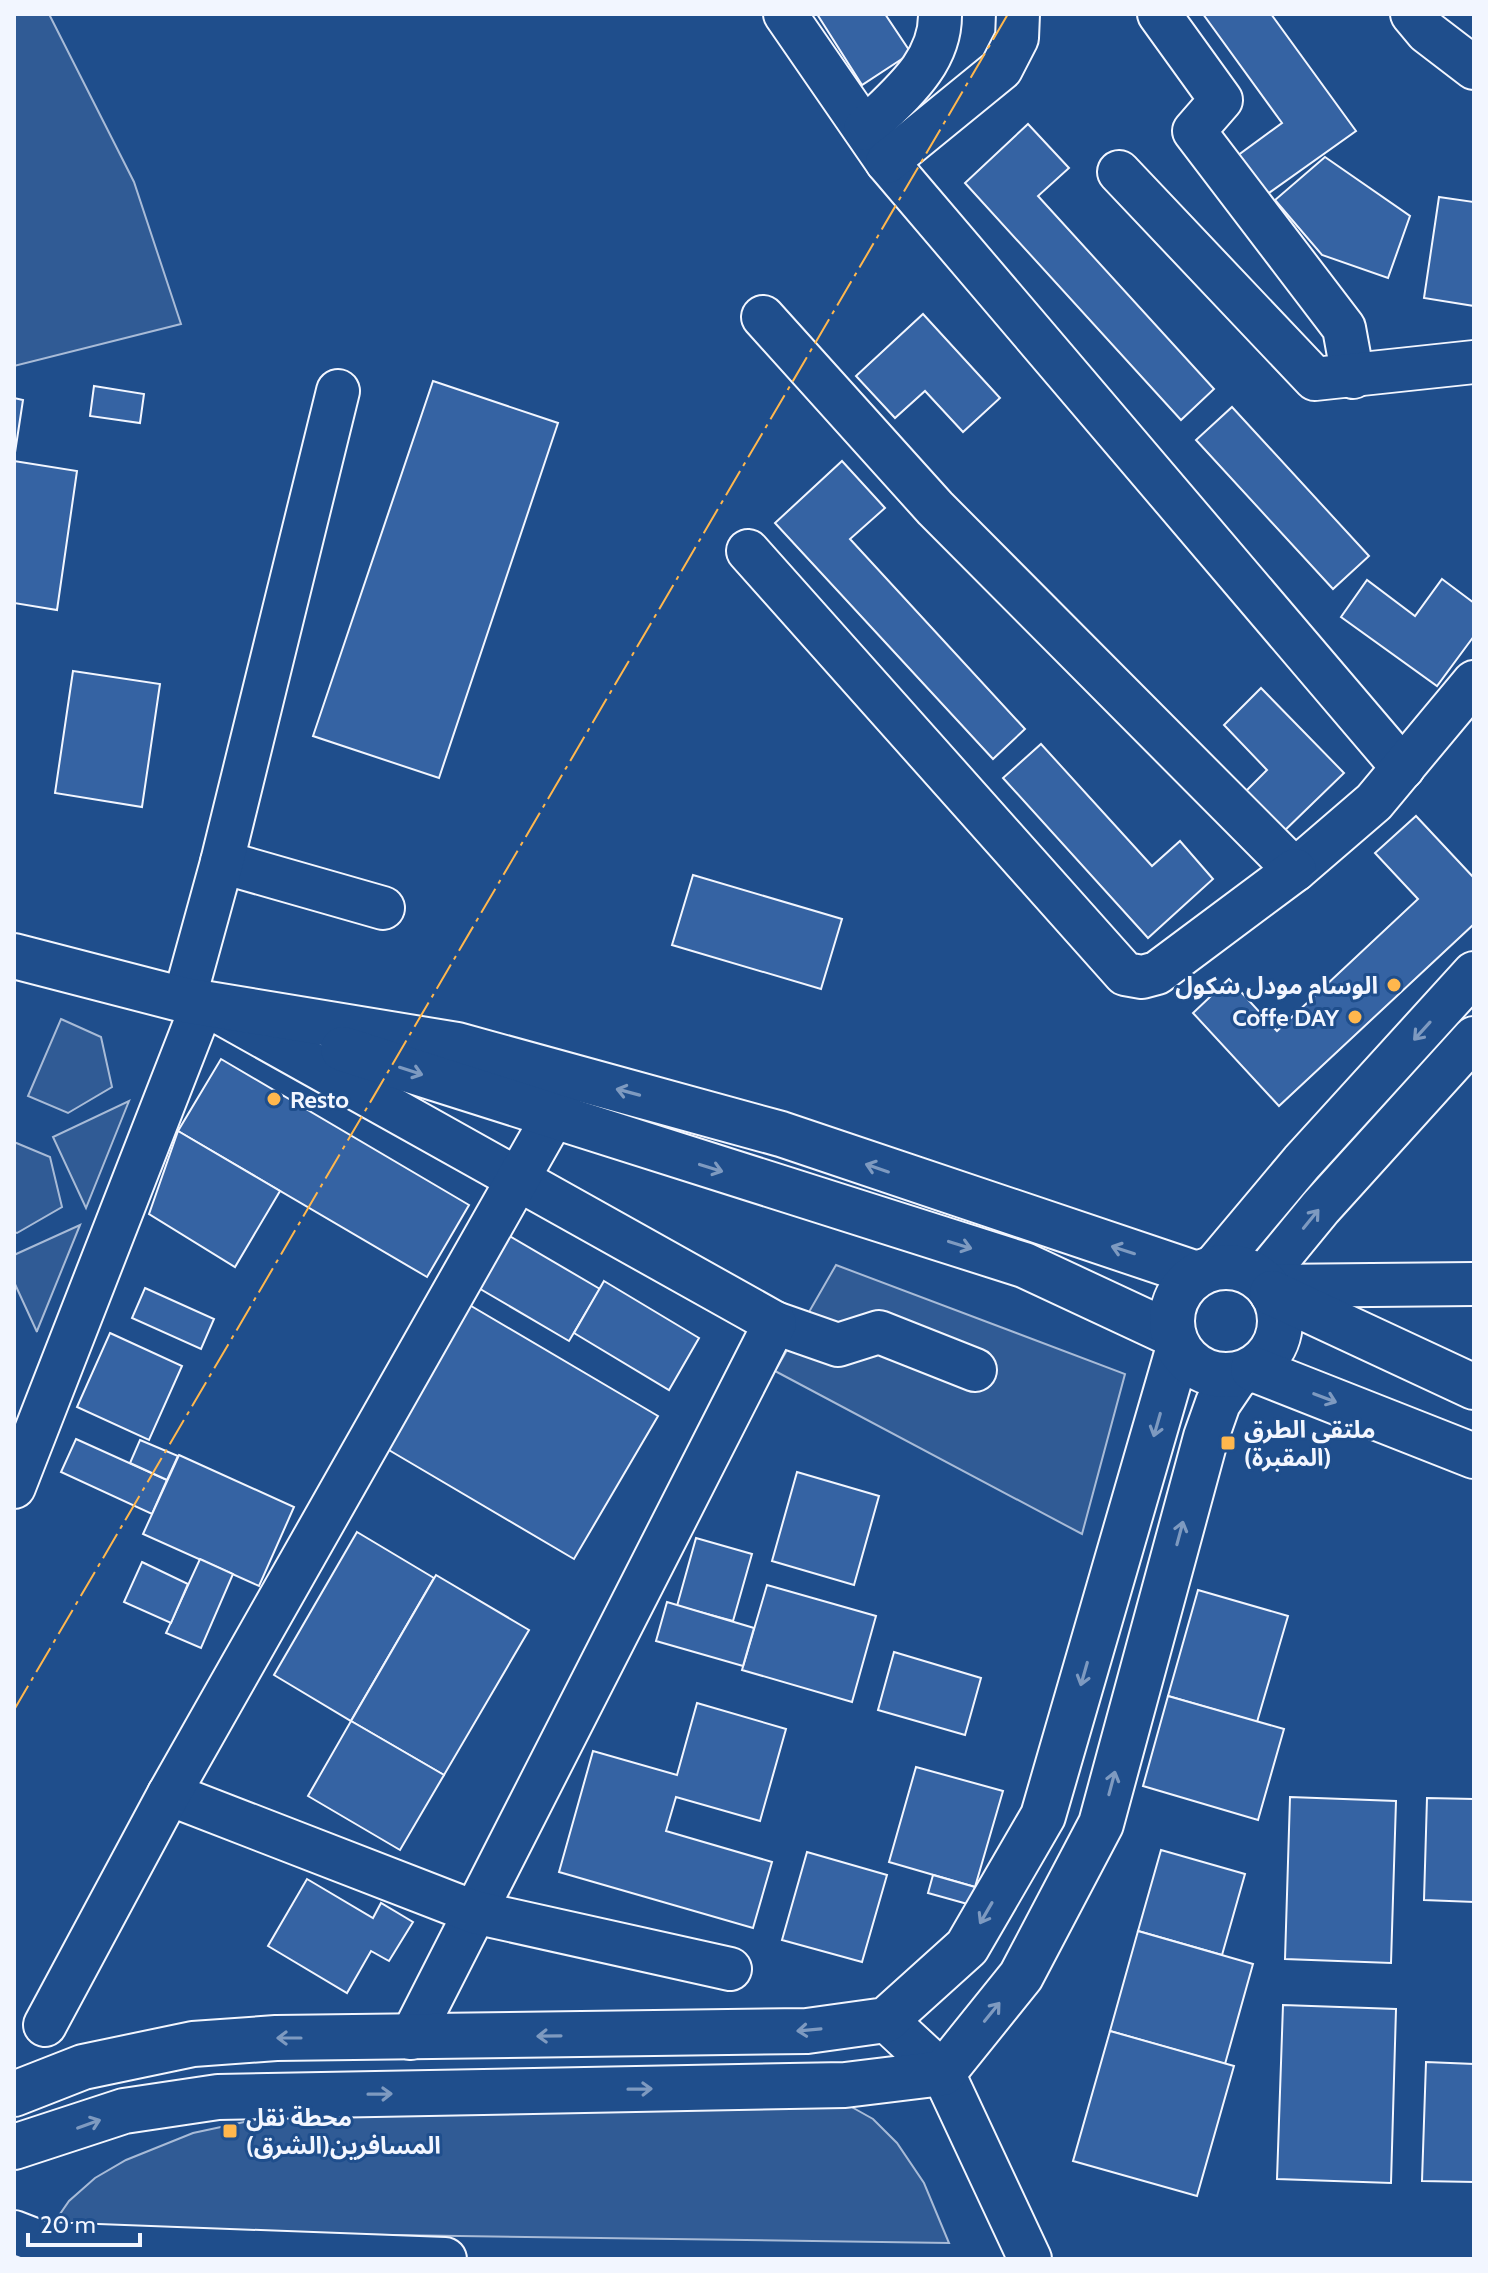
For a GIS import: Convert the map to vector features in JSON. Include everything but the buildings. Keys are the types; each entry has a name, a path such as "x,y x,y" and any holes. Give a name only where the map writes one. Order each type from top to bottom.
{"main road":[{"path":"14,956 194,1002 1024,1265 1175,1342 1204,1372 1245,1372 1474,1456"},
{"path":"194,1002 457,1045 781,1134 1205,1271 1230,1267 1474,1387"},
{"path":"14,2094 83,2067 193,2044 276,2038 807,2031 886,2020 967,1947 1043,1816 1175,1342 1175,1300 1205,1271"},
{"path":"14,2147 124,2111 218,2097 845,2085 943,2073 1021,1976 1101,1824 1206,1437 1218,1403 1245,1372 1267,1358 1280,1327 1267,1286"}],"street":[{"path":"785,14 876,146 1403,768"},
{"path":"876,146 930,61 940,31 940,14"},
{"path":"876,146 1001,69 1017,38 1018,14"},
{"path":"1159,14 1221,100 1194,131 1344,328 1353,377"},
{"path":"1412,14 1427,32 1474,68"},
{"path":"1119,172 1315,379 1474,362"},
{"path":"763,317 935,508 1295,870"},
{"path":"14,1487 194,1002 222,862 338,391"},
{"path":"748,551 1125,974 1142,977 1157,973 1295,870 1374,802 1474,682"},
{"path":"222,862 383,908"},
{"path":"1205,1271 1474,973"},
{"path":"194,1002 775,1323 838,1345 879,1332 975,1370"},
{"path":"1267,1286 1321,1207 1474,1038"},
{"path":"45,2025 169,1794 553,1117 567,1075"},
{"path":"1267,1286 1474,1284"},
{"path":"411,2038 775,1323"},
{"path":"169,1794 474,1912 730,1969"},
{"path":"886,2020 943,2073 1030,2259"},
{"path":"14,2232 45,2244 445,2259"}],"shaded area":[{"path":"14,14 49,14 134,182 181,324 14,366"},
{"path":"61,1019 101,1037 112,1087 68,1113 28,1096"},
{"path":"129,1101 86,1208 53,1137"},
{"path":"14,1142 50,1157 62,1207 17,1233 14,1232"},
{"path":"80,1225 37,1332 14,1282 14,1255"},
{"path":"836,1265 1125,1374 1082,1534 775,1371"},
{"path":"848,2105 873,2119 897,2143 924,2183 949,2243 49,2230 69,2201 95,2178 126,2160 193,2133 277,2115"}],"power":[{"path":"14,1710 1008,14"}],"place":[{"name":"الوسام مودل سكول","path":"1394,985"},
{"name":"Coffe DAY","path":"1355,1017"},
{"name":"Resto","path":"274,1099"},
{"name":"ملتقى الطرق (المقبرة)","path":"1228,1443"},
{"name":"محطة نقل المسافرين(الشرق)","path":"230,2131"}]}
